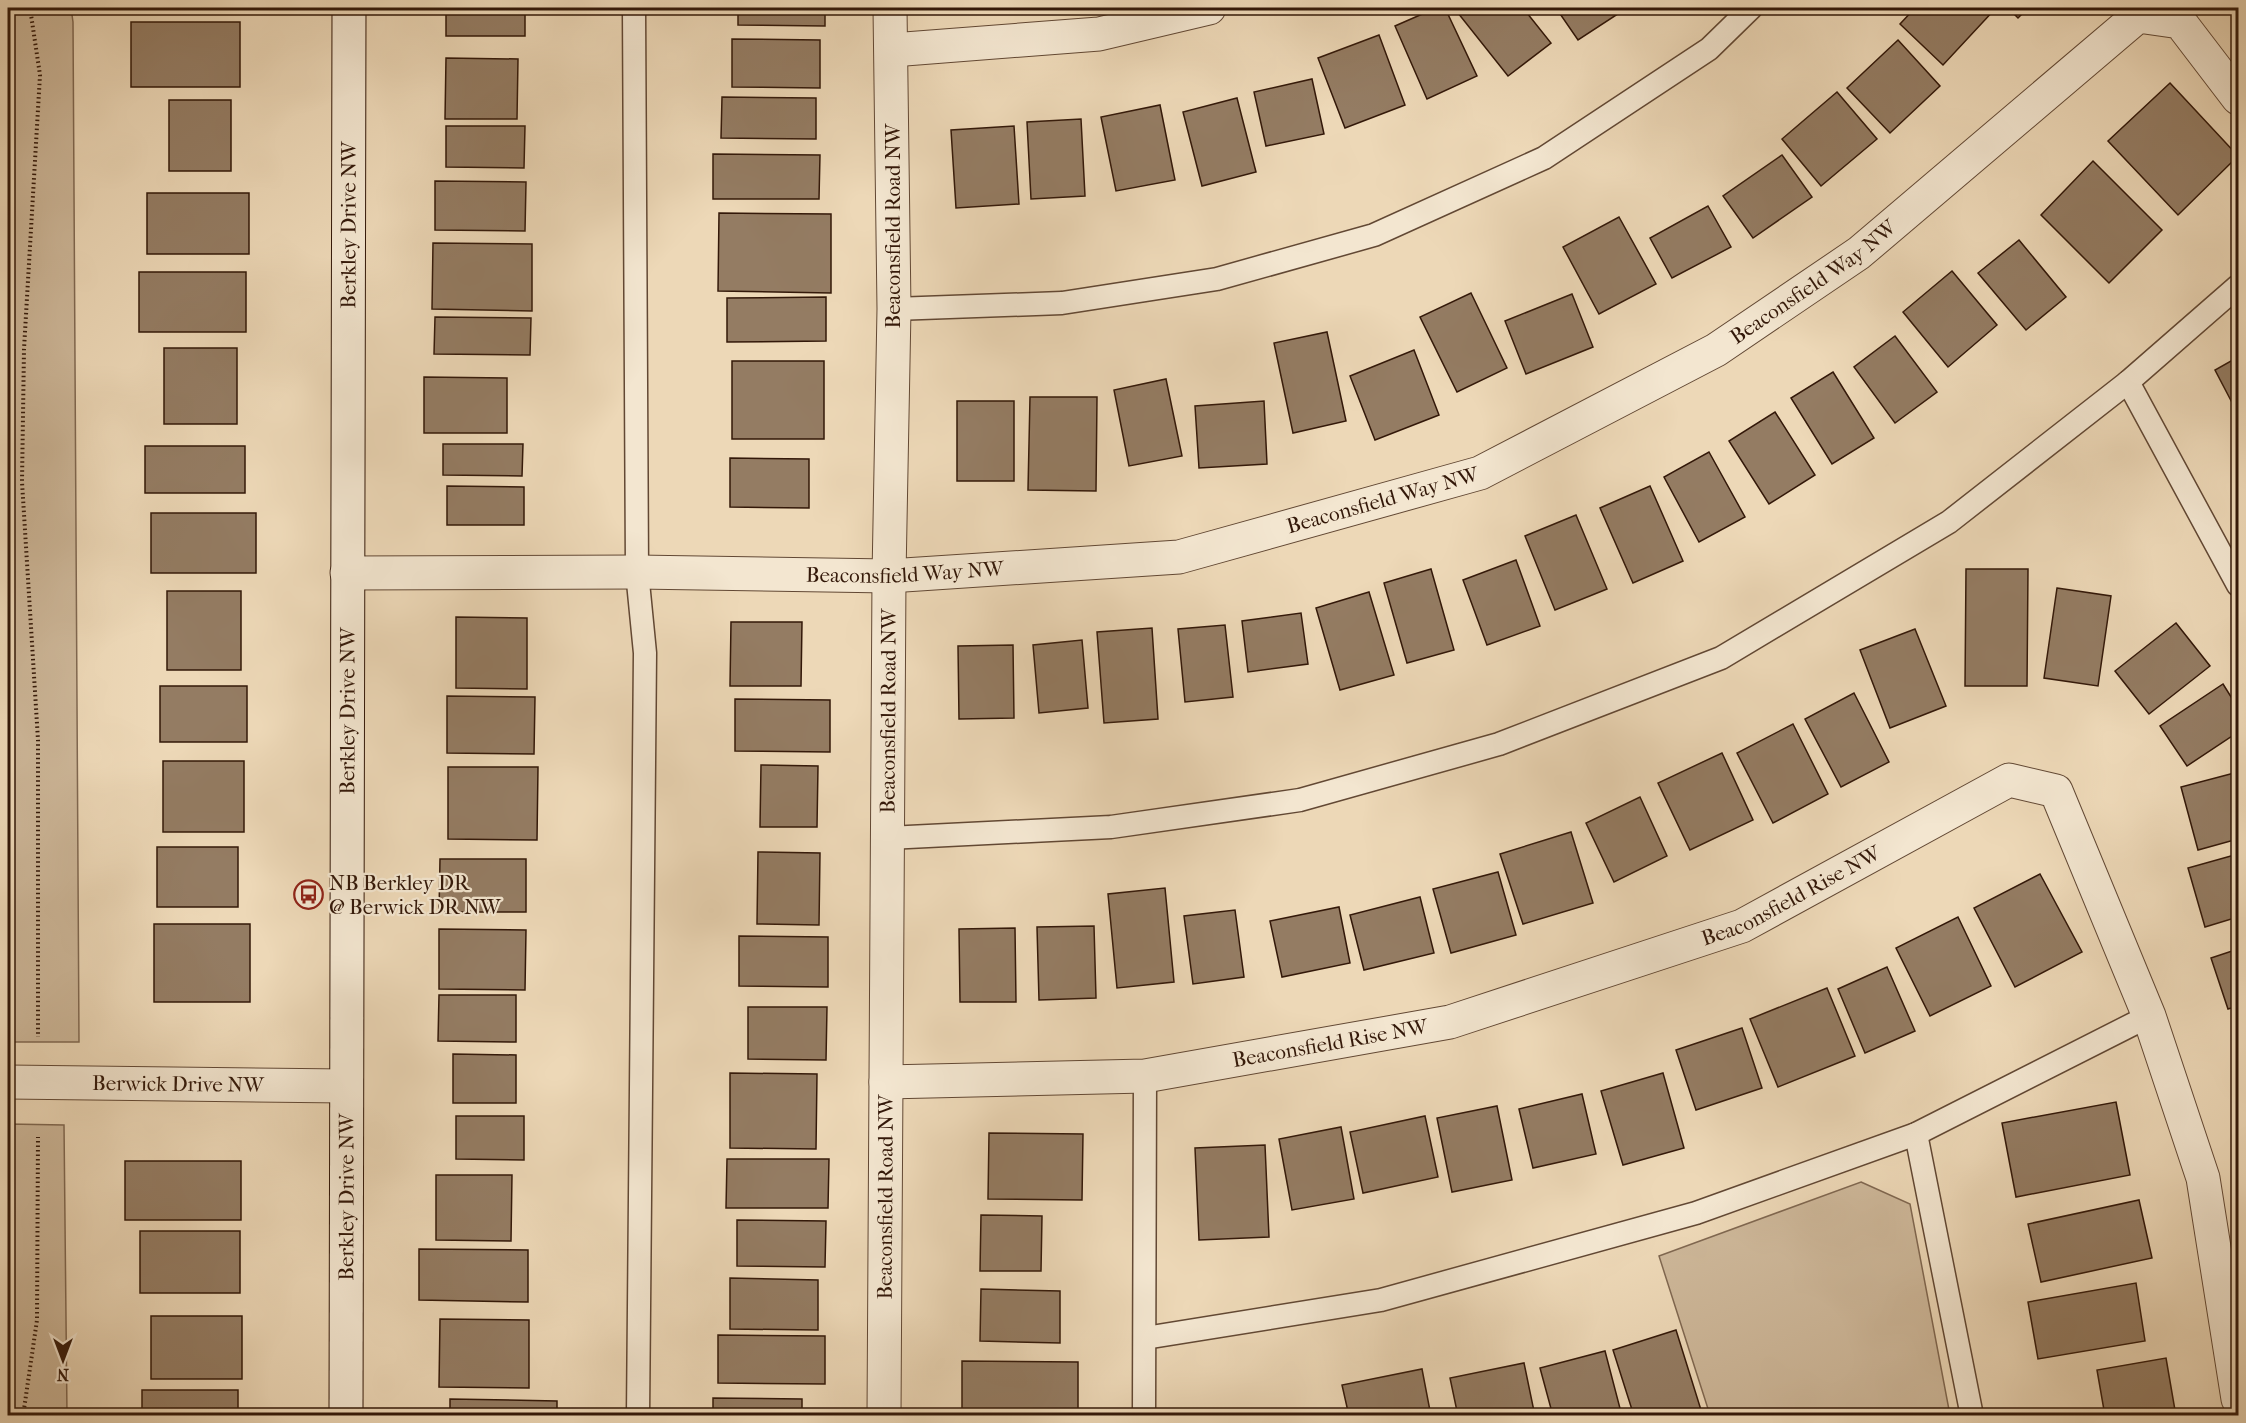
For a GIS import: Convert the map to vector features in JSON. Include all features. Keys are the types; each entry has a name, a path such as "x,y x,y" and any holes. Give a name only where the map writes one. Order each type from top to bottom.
{"street":[{"name":"Berkley Drive NW","path":"346,1416 349,8"},
{"name":"Beaconsfield Road NW","path":"884,1416 889,576 894,309 890,8"},
{"path":"892,50 1099,34 1209,8"},
{"name":"Beaconsfield Way NW","path":"347,573 637,572 889,576 1179,557 1480,473 1716,350 1859,253 2138,16 2180,22 2238,98"},
{"name":"Beaconsfield Rise NW","path":"886,1082 1145,1076 1450,1022 1742,926 2009,780 2056,791 2149,1016 2203,1178 2238,1399"},
{"name":"Berwick Drive NW","path":"8,1082 346,1086"}],"lane":[{"path":"634,8 637,572 645,653 638,1416"},
{"path":"894,309 1062,303 1217,279 1374,235 1544,158 1709,49 1751,8"},
{"path":"888,838 1111,827 1300,800 1499,744 1721,658 1949,522 2128,382 2238,286"},
{"path":"2128,382 2238,585"},
{"path":"1145,1338 1381,1300 1696,1213 1916,1134 2149,1016"},
{"path":"1144,1416 1145,1076"},
{"path":"1916,1134 1972,1416"}],"path":[{"path":"30,8 40,75 24,349 22,482 38,740 38,1037"},
{"path":"2234,8 2238,14"},
{"path":"23,1416 37,1320 38,1137"}],"shaded area":[{"path":"8,8 71,8 73,22 79,1042 8,1042"},
{"path":"8,1124 64,1125 67,1415 8,1415"},
{"path":"1861,1182 1910,1204 1950,1415 1710,1415 1659,1256"}],"building":[{"path":"446,8 525,8 525,36 446,36"},
{"path":"738,8 825,8 825,26 738,25"},
{"path":"1436,8 1445,8 1477,76 1427,99 1395,26"},
{"path":"1454,8 1523,8 1551,43 1508,76"},
{"path":"1556,8 1627,8 1578,40"},
{"path":"1915,8 1996,8 1943,65 1900,24"},
{"path":"2008,8 2028,8 2018,18"},
{"path":"131,22 240,22 240,87 131,87"},
{"path":"1379,35 1405,105 1345,128 1318,58"},
{"path":"732,39 820,40 820,88 732,87"},
{"path":"1898,40 1940,86 1890,133 1847,88"},
{"path":"446,58 518,59 517,119 445,119"},
{"path":"1312,79 1324,134 1266,146 1254,92"},
{"path":"2170,83 2238,156 2178,215 2108,141"},
{"path":"1837,92 1877,139 1821,186 1782,139"},
{"path":"722,97 816,98 816,139 721,138"},
{"path":"1237,98 1256,172 1202,186 1183,112"},
{"path":"169,100 231,100 231,171 169,171"},
{"path":"1160,105 1175,180 1116,191 1101,117"},
{"path":"1081,119 1085,196 1031,199 1027,122"},
{"path":"446,126 525,126 524,168 446,167"},
{"path":"1014,126 1019,204 956,208 951,130"},
{"path":"713,154 820,155 819,199 713,199"},
{"path":"1782,155 1812,197 1753,238 1723,196"},
{"path":"2093,161 2162,230 2109,283 2041,215"},
{"path":"435,181 526,182 525,231 435,230"},
{"path":"147,193 249,193 249,254 147,254"},
{"path":"1708,206 1731,247 1672,278 1650,238"},
{"path":"719,213 831,214 831,293 718,291"},
{"path":"1619,217 1656,284 1599,314 1563,247"},
{"path":"2019,240 2066,297 2026,330 1978,273"},
{"path":"433,243 532,244 532,311 432,309"},
{"path":"1952,271 1997,325 1948,367 1903,312"},
{"path":"139,272 246,272 246,332 139,332"},
{"path":"1471,293 1507,368 1457,392 1420,317"},
{"path":"1572,294 1593,347 1526,374 1505,321"},
{"path":"826,297 826,341 727,342 727,298"},
{"path":"435,317 531,318 530,355 434,354"},
{"path":"1327,332 1346,421 1293,433 1274,343"},
{"path":"1895,336 1937,392 1895,423 1854,367"},
{"path":"164,348 237,348 237,424 164,424"},
{"path":"1414,350 1439,415 1375,440 1350,376"},
{"path":"2238,357 2238,414 2215,370"},
{"path":"732,361 824,361 824,439 732,439"},
{"path":"1833,372 1874,438 1832,464 1791,398"},
{"path":"424,377 507,378 507,433 424,433"},
{"path":"1166,379 1182,456 1129,466 1114,390"},
{"path":"1030,397 1097,397 1096,491 1028,490"},
{"path":"957,401 1014,401 1014,481 957,481"},
{"path":"1264,401 1267,464 1199,468 1195,406"},
{"path":"1775,412 1815,475 1769,504 1729,441"},
{"path":"443,444 523,444 522,476 443,475"},
{"path":"145,446 245,446 245,493 145,493"},
{"path":"1709,452 1745,517 1699,542 1664,477"},
{"path":"730,458 809,459 809,508 730,507"},
{"path":"447,486 524,487 524,525 447,525"},
{"path":"1650,486 1683,561 1633,583 1600,508"},
{"path":"151,513 256,513 256,573 151,573"},
{"path":"1576,515 1607,589 1555,610 1525,536"},
{"path":"1516,560 1540,626 1487,645 1463,580"},
{"path":"1431,569 1454,650 1407,663 1384,583"},
{"path":"1966,569 2028,569 2027,686 1965,686"},
{"path":"2057,588 2111,596 2098,686 2044,678"},
{"path":"167,591 241,591 241,670 167,670"},
{"path":"1369,592 1394,675 1340,690 1316,608"},
{"path":"1301,613 1308,664 1248,672 1242,621"},
{"path":"456,617 527,618 527,689 456,688"},
{"path":"731,622 802,622 801,686 730,686"},
{"path":"2176,623 2210,666 2149,714 2115,671"},
{"path":"1225,625 1233,697 1185,702 1178,629"},
{"path":"1152,628 1158,719 1104,723 1097,632"},
{"path":"1915,629 1946,706 1890,728 1860,650"},
{"path":"1082,640 1088,708 1039,713 1033,645"},
{"path":"1013,645 1014,718 959,719 958,646"},
{"path":"2223,684 2238,708 2238,732 2187,766 2160,726"},
{"path":"160,686 247,686 247,742 160,742"},
{"path":"1854,693 1889,762 1841,787 1805,719"},
{"path":"447,696 535,697 534,754 447,753"},
{"path":"735,699 830,700 830,752 735,751"},
{"path":"1793,724 1828,794 1773,823 1737,753"},
{"path":"1722,753 1753,820 1690,850 1658,783"},
{"path":"163,761 244,761 244,832 163,832"},
{"path":"761,765 818,766 817,827 760,827"},
{"path":"448,767 538,767 537,840 448,839"},
{"path":"2238,772 2238,839 2198,850 2181,787"},
{"path":"1640,797 1667,856 1614,882 1586,823"},
{"path":"1571,832 1593,903 1523,924 1500,854"},
{"path":"157,847 238,847 238,907 157,907"},
{"path":"758,852 820,853 819,925 757,924"},
{"path":"2238,854 2238,917 2205,927 2188,868"},
{"path":"440,859 526,859 526,912 439,912"},
{"path":"1498,872 1516,935 1451,953 1433,889"},
{"path":"2040,874 2082,952 2015,987 1974,908"},
{"path":"1165,888 1174,982 1117,988 1108,894"},
{"path":"1420,897 1434,953 1364,970 1350,915"},
{"path":"1339,907 1350,963 1282,977 1270,921"},
{"path":"1235,910 1244,977 1193,984 1184,916"},
{"path":"1958,917 1991,986 1930,1016 1896,948"},
{"path":"154,924 250,924 250,1002 154,1002"},
{"path":"1094,926 1096,998 1039,1000 1037,927"},
{"path":"1015,928 1016,1002 960,1002 959,929"},
{"path":"439,929 526,930 525,990 439,989"},
{"path":"739,936 828,937 828,987 739,986"},
{"path":"2238,949 2238,1006 2228,1009 2211,958"},
{"path":"1887,967 1915,1031 1865,1053 1838,989"},
{"path":"1827,988 1855,1056 1778,1087 1750,1019"},
{"path":"439,995 516,995 516,1042 438,1041"},
{"path":"748,1007 827,1007 826,1060 748,1059"},
{"path":"1742,1028 1762,1088 1696,1110 1676,1050"},
{"path":"453,1054 516,1055 516,1103 453,1103"},
{"path":"730,1073 817,1074 816,1149 730,1148"},
{"path":"1663,1073 1684,1148 1623,1165 1601,1091"},
{"path":"1582,1094 1596,1154 1533,1168 1519,1109"},
{"path":"2116,1102 2130,1175 2016,1197 2002,1123"},
{"path":"1497,1106 1512,1180 1452,1192 1437,1118"},
{"path":"456,1116 524,1116 524,1160 456,1159"},
{"path":"1425,1116 1438,1177 1363,1193 1350,1132"},
{"path":"1341,1127 1354,1199 1292,1210 1279,1139"},
{"path":"989,1133 1083,1134 1082,1200 988,1199"},
{"path":"1265,1145 1269,1237 1199,1240 1195,1148"},
{"path":"727,1159 829,1159 828,1208 726,1208"},
{"path":"125,1161 241,1161 241,1220 125,1220"},
{"path":"436,1175 512,1175 511,1241 436,1240"},
{"path":"2139,1200 2152,1258 2041,1282 2028,1224"},
{"path":"981,1215 1042,1216 1041,1271 980,1271"},
{"path":"737,1220 826,1221 825,1267 737,1266"},
{"path":"140,1231 240,1231 240,1293 140,1293"},
{"path":"419,1249 528,1250 528,1302 419,1300"},
{"path":"730,1278 818,1280 818,1330 730,1329"},
{"path":"2136,1283 2145,1341 2038,1359 2028,1302"},
{"path":"981,1289 1060,1291 1060,1343 980,1341"},
{"path":"151,1316 242,1316 242,1379 151,1379"},
{"path":"440,1319 529,1320 529,1388 439,1387"},
{"path":"1676,1330 1701,1410 1683,1416 1634,1416 1613,1350"},
{"path":"718,1335 825,1336 825,1384 718,1383"},
{"path":"1605,1351 1622,1416 1553,1416 1540,1368"},
{"path":"2166,1358 2176,1416 2105,1416 2097,1370"},
{"path":"962,1361 1078,1362 1078,1416 962,1416"},
{"path":"1524,1363 1535,1416 1458,1416 1450,1378"},
{"path":"1422,1369 1431,1416 1349,1416 1342,1385"},
{"path":"142,1390 238,1390 238,1416 142,1416"},
{"path":"713,1398 802,1399 802,1416 713,1416"},
{"path":"450,1399 557,1401 557,1416 450,1416"}],"place":[{"name":"NB Berkley DR @ Berwick DR NW","path":"308,895"}]}
